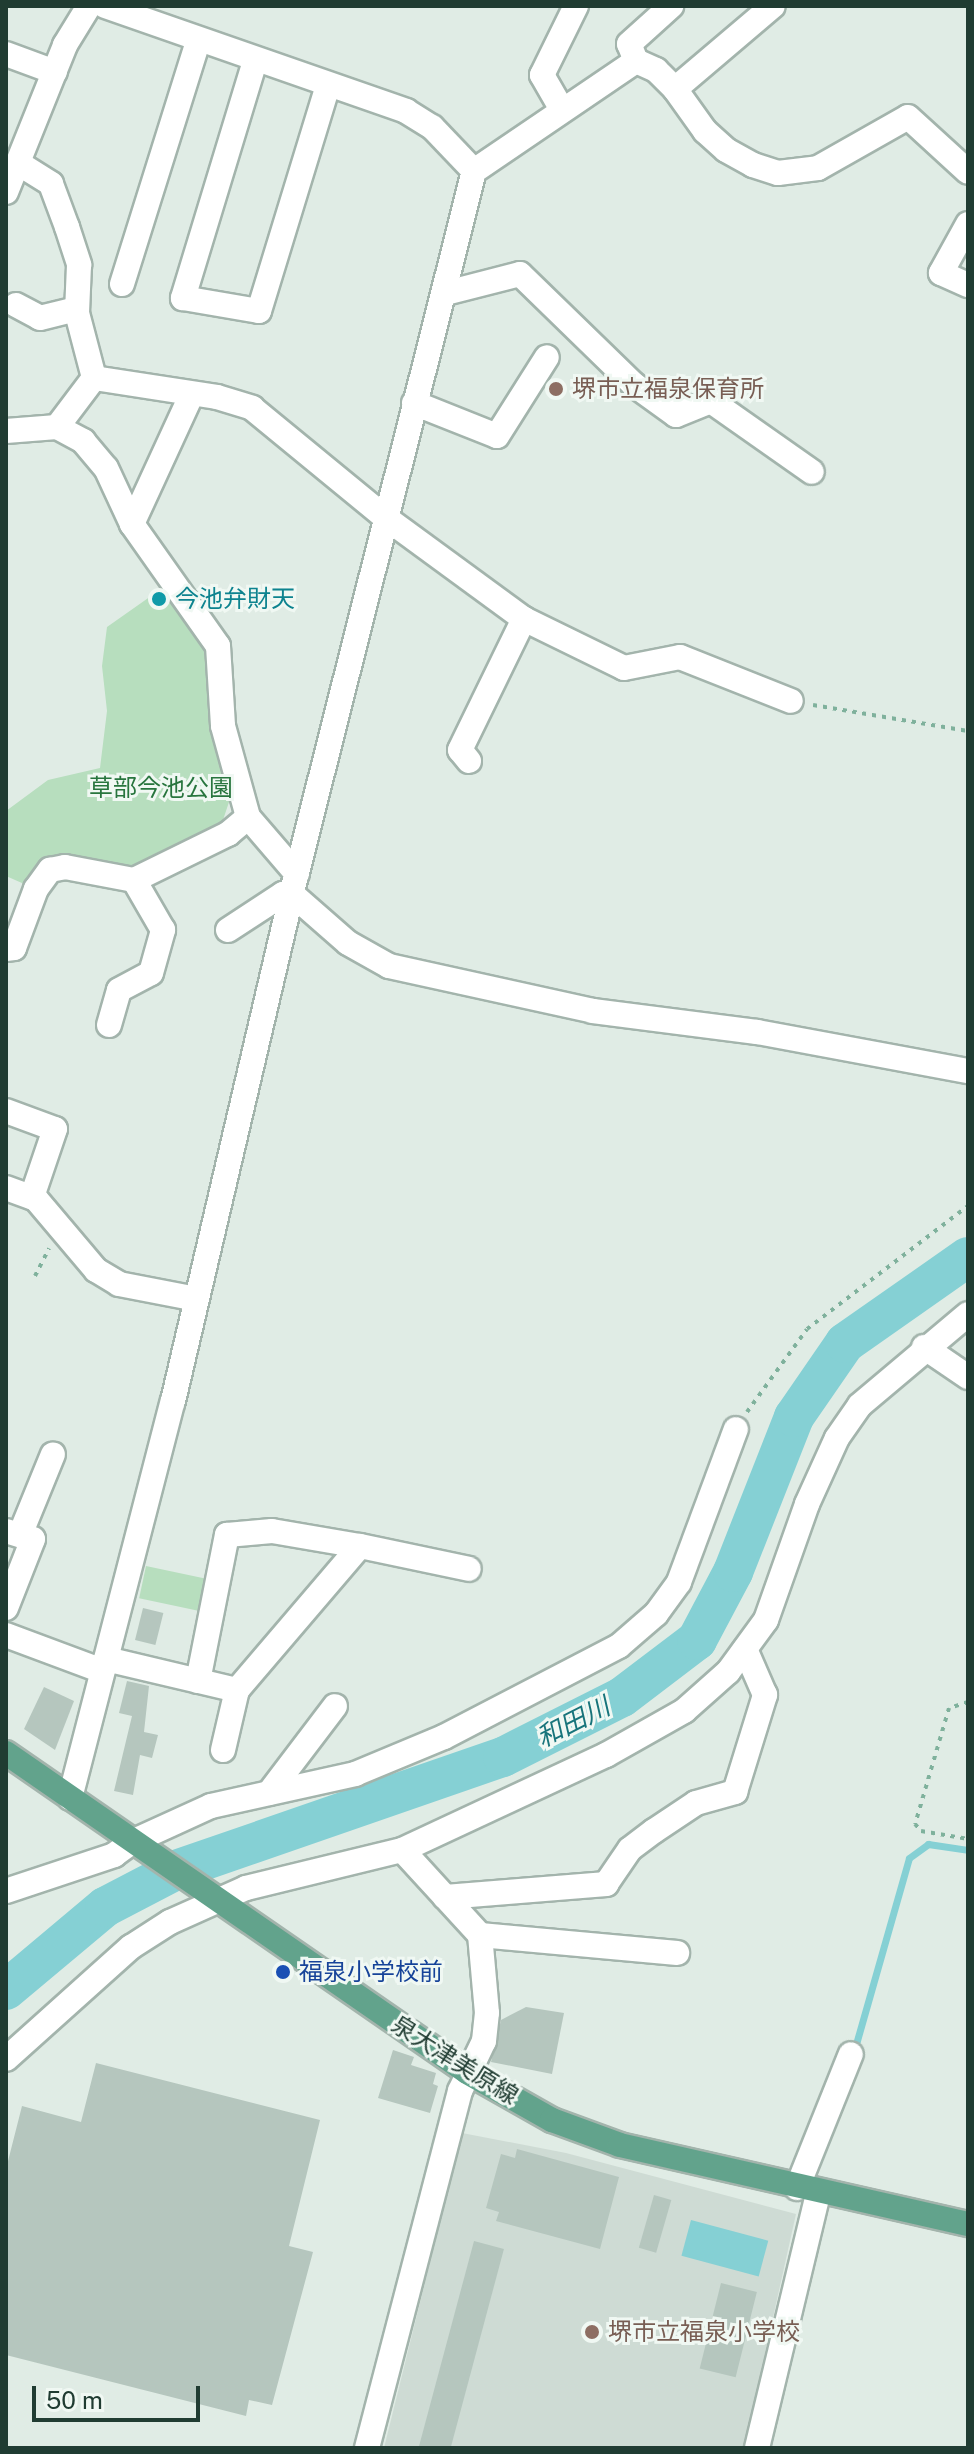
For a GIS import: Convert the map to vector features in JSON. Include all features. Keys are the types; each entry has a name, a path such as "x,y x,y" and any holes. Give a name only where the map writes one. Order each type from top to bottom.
{"main road":[{"name":"泉大津美原線","path":"6,1753 467,2072 552,2120 620,2145 808,2191 968,2224"}],"street":[{"path":"6,192 55,72 89,6"},
{"path":"105,6 420,119 474,171"},
{"path":"561,108 542,75 576,6"},
{"path":"671,6 629,44 636,61 656,70 675,89 705,131 726,150 778,173 818,168 908,117 968,172"},
{"path":"675,89 773,6"},
{"path":"122,284 198,41"},
{"path":"6,54 55,72"},
{"path":"255,61 183,298 259,311 328,85"},
{"path":"70,1798 197,1299 294,884 414,403 446,293 474,171 561,108 636,61"},
{"path":"18,163 51,184 79,265 77,309 94,378"},
{"path":"968,224 941,273 968,285"},
{"path":"446,293 520,274 633,384 676,415 711,401 812,472"},
{"path":"16,305 40,318 77,309"},
{"path":"414,403 497,436 547,357"},
{"path":"94,378 191,396 217,397 252,408 386,518 524,619 624,668 680,657 791,701"},
{"path":"57,427 94,378"},
{"path":"132,524 191,396"},
{"path":"6,431 57,427 83,441 106,468 132,524 218,646 223,726 248,817 294,884 348,943 389,966 593,1011 757,1032 968,1071"},
{"path":"469,761 460,750 524,619"},
{"path":"6,949 14,948 36,889 50,870 65,867 134,880 228,834 248,817"},
{"path":"109,1025 119,990 151,973 163,930 134,880"},
{"path":"228,930 294,884"},
{"path":"6,1111 55,1129 32,1197"},
{"path":"6,1188 32,1197 108,1277 197,1299"},
{"path":"6,2059 131,1947 210,1894 402,1850 606,1755 684,1711 728,1672 766,1620 837,1438 860,1405 924,1347 968,1314"},
{"path":"924,1347 968,1377"},
{"path":"6,1891 139,1847 211,1806 355,1774 431,1742 619,1646 656,1614 679,1582 736,1429"},
{"path":"6,1608 33,1539 13,1533 53,1454"},
{"path":"198,1681 227,1535 272,1531 469,1569"},
{"path":"223,1750 237,1690 360,1546"},
{"path":"6,1635 104,1665 237,1690"},
{"path":"445,1897 606,1884 630,1849 654,1831 696,1803 735,1792 765,1695 745,1649"},
{"path":"269,1793 335,1706"},
{"path":"367,2448 467,2072 484,2041 487,2013 480,1935 402,1850"},
{"path":"480,1935 677,1953"},
{"path":"757,2448 808,2191 851,2054"}],"path":[{"path":"791,701 968,731"},
{"path":"736,1429 783,1356 807,1329 968,1206"},
{"path":"968,1702 949,1708 915,1824 921,1831 968,1839"}],"shaded area":[{"name":"堺市立福泉小学校","path":"462,2133 566,2153 796,2214 744,2448 384,2448"}],"green space":[{"name":"草部今池公園","path":"161,589 206,651 210,714 230,799 220,829 145,870 83,861 31,887 6,876 6,811 48,780 100,768 107,711 102,666 107,627"},
{"path":"146,1566 209,1579 202,1612 139,1598"}],"water":[{"path":"691,2220 768,2241 759,2276 681,2256"}],"building":[{"path":"143,1608 163,1613 155,1645 135,1640"},
{"path":"127,1681 149,1686 144,1732 158,1735 152,1758 140,1755 133,1795 114,1791 132,1716 119,1713"},
{"path":"44,1687 74,1701 55,1750 24,1729"},
{"path":"526,2007 564,2013 552,2074 491,2062 501,2020"},
{"path":"393,2050 414,2057 411,2065 436,2073 433,2084 438,2086 430,2113 378,2098"},
{"path":"96,2063 320,2120 289,2246 313,2252 272,2405 249,2400 246,2416 6,2355 6,2169 22,2106 81,2122"},
{"path":"517,2149 619,2177 600,2249 496,2221 499,2212 486,2208 501,2154 515,2158"},
{"path":"654,2195 671,2200 656,2253 639,2248"},
{"path":"474,2241 504,2249 451,2448 419,2448"},
{"path":"721,2283 757,2292 736,2377 700,2368"}],"waterway":[{"name":"和田川","path":"6,1990 105,1907 176,1870 503,1757 622,1697 697,1640 733,1572 794,1417 845,1343 968,1257"},
{"path":"856,2044 909,1858 928,1844 968,1850"}],"place":[{"name":"堺市立福泉保育所","path":"556,389"},
{"name":"今池弁財天","path":"159,599"},
{"name":"福泉小学校前","path":"283,1972"},
{"name":"堺市立福泉小学校","path":"592,2332"}]}
